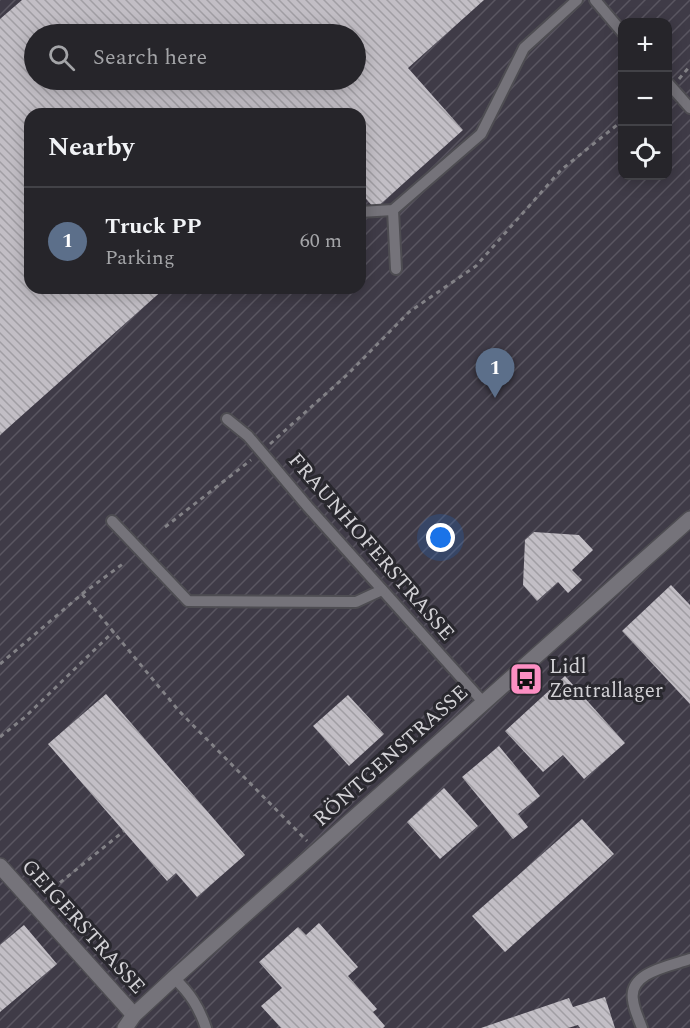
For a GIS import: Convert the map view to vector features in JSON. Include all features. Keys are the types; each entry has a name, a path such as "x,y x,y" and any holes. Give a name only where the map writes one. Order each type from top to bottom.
{"street":[{"name":"RÖNTGENSTRASSE","path":"125,1028 134,1015 174,978 690,519"},
{"name":"GEIGERSTRASSE","path":"0,866 134,1015"}],"lane":[{"path":"366,212 393,210 481,134 524,48 577,0"},
{"path":"595,0 618,27"},
{"path":"672,88 690,108"},
{"path":"393,210 396,269"},
{"name":"FRAUNHOFERSTRASSE","path":"227,419 248,436 308,507 483,702"},
{"path":"112,521 188,602 356,602 382,590"},
{"path":"642,1028 632,999 634,988 641,978 651,972 690,959"},
{"path":"174,978 189,992 201,1011 206,1028"}],"path":[{"path":"165,527 261,452 349,373 409,312 476,266 561,170 618,124"},
{"path":"0,664 82,594 124,563"},
{"path":"82,594 179,711 317,850"},
{"path":"0,737 26,717 114,631"},
{"path":"33,904 124,831"}],"shaded area":[{"path":"0,0 690,0 690,1028 0,1028"}],"building":[{"path":"22,0 484,0 408,68 463,130 375,209 366,199 366,108 24,108 24,294 158,294 0,435 0,19"},
{"path":"534,532 579,535 593,550 572,570 582,580 568,593 558,582 537,601 523,585 525,540"},
{"path":"671,585 690,605 690,704 622,631"},
{"path":"565,676 625,743 584,779 563,755 543,772 505,731"},
{"path":"106,694 245,855 197,897 176,873 167,881 48,744"},
{"path":"348,695 384,734 349,766 313,726"},
{"path":"499,746 540,796 518,814 528,827 513,839 462,777"},
{"path":"444,788 478,826 440,859 407,822"},
{"path":"582,819 614,854 505,952 472,916"},
{"path":"319,923 358,967 348,976 377,1009 373,1012 385,1026 383,1028 281,1028 261,1006 282,988 259,962 298,927 306,935"},
{"path":"24,925 57,964 0,1012 0,945"},
{"path":"605,997 615,1028 580,1028 578,1025 568,1028 481,1028 569,998 573,1007"}],"place":[{"name":"Truck PP","path":"495,398"},
{"name":"Lidl Zentrallager","path":"526,679"}]}
